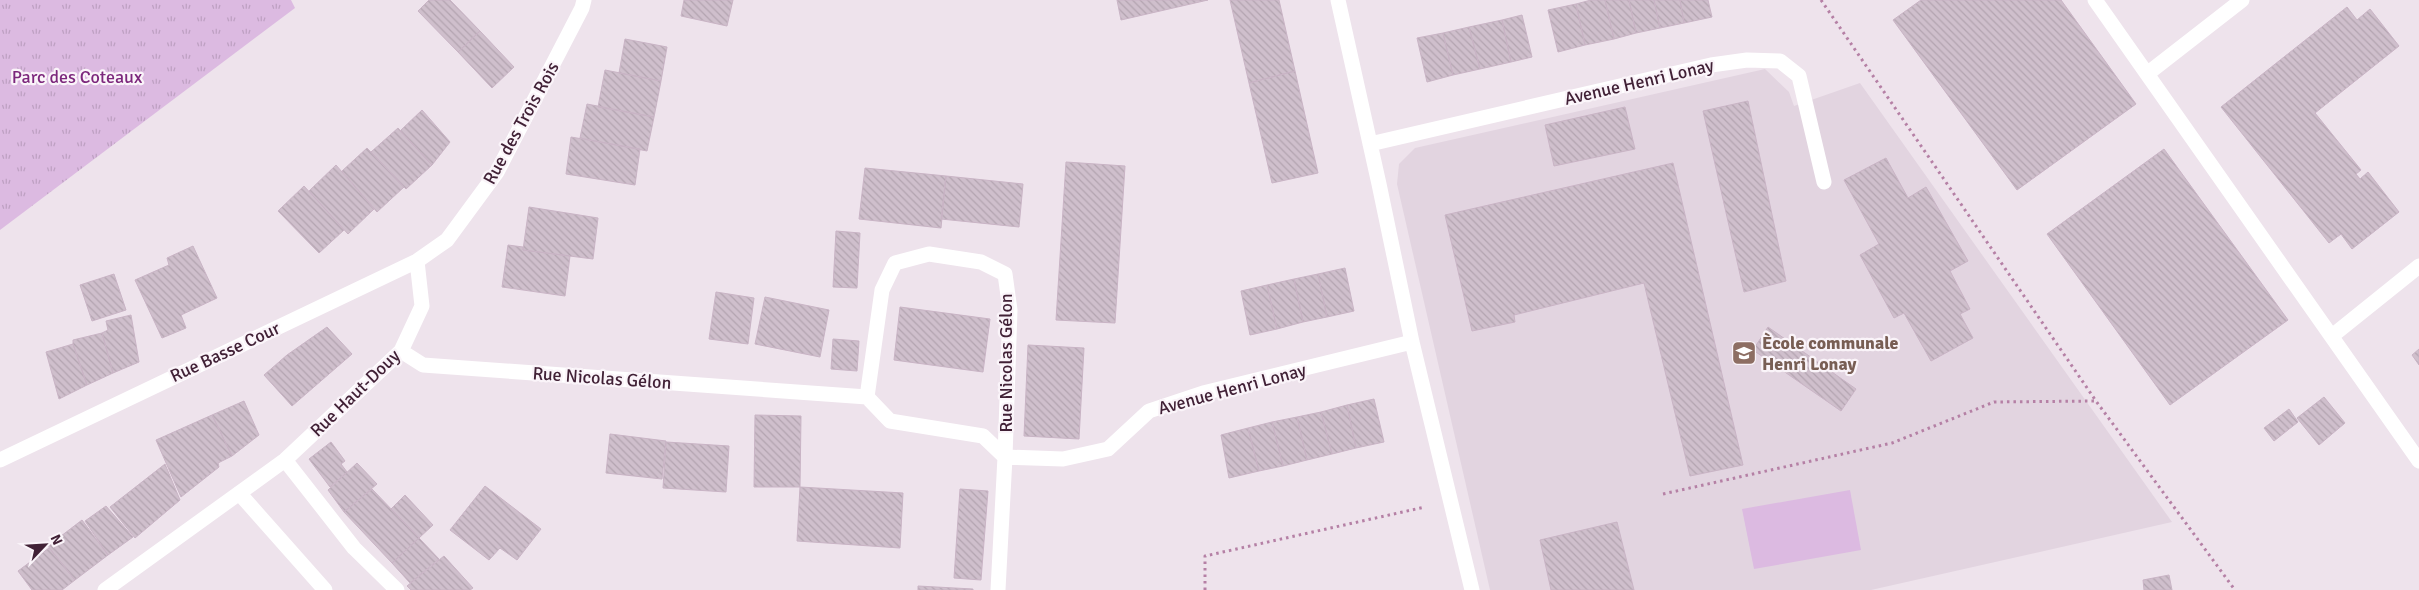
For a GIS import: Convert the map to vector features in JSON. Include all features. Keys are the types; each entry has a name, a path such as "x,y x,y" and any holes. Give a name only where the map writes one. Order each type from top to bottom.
{"street":[{"name":"Rue des Trois Rois","path":"446,240 497,172 582,8 584,0"},
{"path":"1338,0 1412,342 1472,590"},
{"path":"2095,0 2419,461"},
{"path":"2147,74 2242,0"},
{"name":"Avenue Henri Lonay","path":"1370,144 1711,65 1747,60 1780,61 1799,76 1824,182"},
{"name":"Rue Basse Cour","path":"0,460 417,261 446,240"},
{"name":"Rue Nicolas Gélon","path":"867,397 882,290 895,263 929,254 981,262 1005,274 1010,310 1005,457"},
{"name":"Rue Haut-Douy","path":"105,590 285,460 401,351 422,306 417,261"},
{"path":"2332,336 2419,266"},
{"name":"Avenue Henri Lonay","path":"1005,457 1063,459 1108,449 1149,411 1204,393 1412,342"},
{"name":"Rue Nicolas Gélon","path":"401,351 424,365 867,397 890,421 983,436 1005,457"},
{"path":"998,590 1005,457"},
{"path":"285,460 354,548 397,590"},
{"path":"239,493 324,590"}],"path":[{"path":"1821,0 2096,401 2235,590"},
{"path":"1663,494 1892,443 1994,402 2096,401"},
{"path":"1205,590 1205,556 1450,501"}],"shaded area":[{"name":"Ècole communale Henri Lonay","path":"1765,69 1789,92 1794,106 1860,83 2172,522 1871,590 1490,590 1397,184 1399,164 1415,148"}],"green space":[{"name":"Parc des Coteaux","path":"0,0 291,0 295,8 0,230"},
{"path":"1850,490 1861,550 1754,569 1742,509"}],"building":[{"path":"429,0 450,0 480,31 458,52 418,11"},
{"path":"684,0 733,0 727,26 681,16"},
{"path":"1117,0 1208,0 1121,20"},
{"path":"1230,0 1279,0 1295,71 1249,83"},
{"path":"1591,0 1605,0 1614,39 1585,45 1576,4"},
{"path":"1605,0 1629,0 1636,33 1614,39"},
{"path":"1629,0 1654,0 1660,28 1636,33"},
{"path":"1654,0 1680,0 1684,23 1660,28"},
{"path":"1680,0 1708,0 1712,17 1684,23"},
{"path":"1921,0 2061,0 2136,104 2017,190 1893,20"},
{"path":"1576,4 1585,45 1558,52 1548,10"},
{"path":"2347,7 2357,20 2370,9 2399,46 2315,113 2361,170 2356,174 2360,179 2368,172 2399,212 2352,249 2341,234 2329,243 2221,107"},
{"path":"1522,15 1532,57 1511,62 1502,20"},
{"path":"1502,20 1511,62 1480,69 1469,27"},
{"path":"1469,27 1480,69 1453,75 1443,33"},
{"path":"480,31 514,67 492,88 458,52"},
{"path":"1443,33 1453,75 1427,82 1417,38"},
{"path":"625,39 667,47 661,81 619,73"},
{"path":"605,70 661,81 654,117 598,107"},
{"path":"1295,71 1318,173 1272,183 1249,83"},
{"path":"1748,101 1786,281 1744,292 1703,111"},
{"path":"587,104 654,117 647,151 580,138"},
{"path":"1625,107 1635,149 1554,166 1545,125"},
{"path":"422,110 450,142 432,165 400,131"},
{"path":"398,128 432,165 406,189 371,152"},
{"path":"571,137 640,149 635,185 566,174"},
{"path":"367,148 404,187 377,212 342,171"},
{"path":"2164,149 2288,320 2170,405 2047,234"},
{"path":"1886,158 1908,198 1926,187 1968,261 1950,271 1970,309 1960,314 1973,338 1931,361 1904,313 1894,318 1860,255 1879,244 1844,180"},
{"path":"1066,162 1125,166 1115,323 1056,320"},
{"path":"1673,163 1743,465 1690,476 1644,283 1514,315 1515,322 1472,331 1445,215"},
{"path":"336,165 374,209 348,234 309,191"},
{"path":"865,168 946,176 941,228 859,219"},
{"path":"946,176 1023,184 1019,227 941,219"},
{"path":"304,186 344,230 319,253 278,211"},
{"path":"529,207 598,218 593,259 523,250"},
{"path":"836,231 860,233 857,288 833,287"},
{"path":"508,245 523,247 523,250 570,256 565,296 502,287"},
{"path":"193,246 217,298 181,315 186,328 162,338 135,280 169,265 167,258"},
{"path":"1345,268 1354,311 1327,317 1318,274"},
{"path":"114,274 126,310 92,321 80,285"},
{"path":"1318,274 1327,317 1303,322 1294,279"},
{"path":"1294,279 1303,322 1277,329 1267,285"},
{"path":"1267,285 1277,329 1250,335 1241,291"},
{"path":"716,292 754,298 748,344 709,339"},
{"path":"765,297 829,310 820,357 755,344"},
{"path":"900,307 990,319 983,372 894,360"},
{"path":"131,315 139,362 113,373 102,333 108,330 106,321"},
{"path":"327,327 352,354 292,406 264,375 287,355"},
{"path":"1768,327 1856,389 1841,411 1753,350"},
{"path":"102,333 113,373 87,385 73,340"},
{"path":"833,339 859,341 857,371 831,369"},
{"path":"73,344 87,385 59,399 46,352"},
{"path":"1028,345 1084,348 1079,439 1024,436"},
{"path":"2419,349 2419,365 2412,355"},
{"path":"2324,397 2345,423 2319,445 2297,418"},
{"path":"1374,399 1384,442 1356,448 1347,405"},
{"path":"244,401 259,435 232,456 212,415"},
{"path":"1347,405 1356,448 1332,454 1321,412"},
{"path":"2289,409 2298,422 2274,441 2264,428"},
{"path":"1321,412 1332,454 1307,460 1297,417"},
{"path":"212,415 232,456 218,463 219,467 181,497 156,440"},
{"path":"755,415 801,416 800,487 754,487"},
{"path":"1297,417 1307,460 1283,466 1272,422"},
{"path":"1272,422 1283,466 1259,471 1248,428"},
{"path":"1248,428 1259,471 1229,478 1221,435"},
{"path":"610,434 666,441 662,479 606,473"},
{"path":"331,442 345,461 341,464 347,472 330,487 309,459"},
{"path":"666,442 729,446 726,492 663,488"},
{"path":"357,463 377,484 344,512 328,490"},
{"path":"165,464 180,500 135,538 110,507"},
{"path":"485,486 541,529 517,560 500,548 489,560 450,530"},
{"path":"800,487 903,493 900,548 797,541"},
{"path":"372,489 419,538 392,563 344,512"},
{"path":"960,489 988,491 981,580 954,578"},
{"path":"405,495 433,525 419,538 391,509"},
{"path":"106,506 133,537 108,555 85,521"},
{"path":"82,520 108,555 75,580 48,546"},
{"path":"1617,522 1634,590 1551,590 1540,540"},
{"path":"419,538 439,559 410,583 392,563"},
{"path":"49,548 75,580 62,590 32,590 18,571"},
{"path":"444,556 473,588 470,590 411,590 407,586"},
{"path":"2169,575 2172,590 2144,590 2143,580"},
{"path":"918,586 973,589 973,590 918,590"}],"place":[{"name":"Ècole communale Henri Lonay","path":"1744,353"}]}
